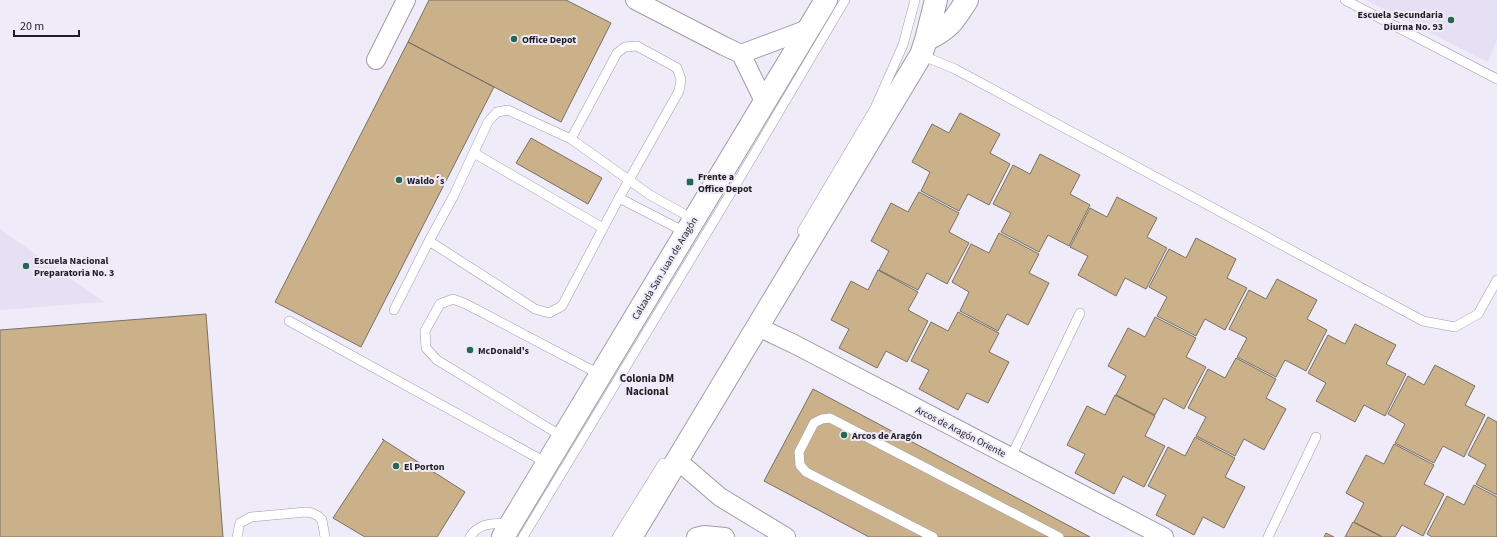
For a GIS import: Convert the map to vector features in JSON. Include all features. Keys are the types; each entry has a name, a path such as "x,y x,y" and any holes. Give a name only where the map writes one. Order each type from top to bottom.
{"main road":[{"name":"Calzada San Juan de Aragón","path":"512,532 547,463 599,374 765,103 826,0"},
{"path":"631,537 672,458 758,327 924,48 936,0"},
{"path":"924,48 952,24 967,0"}],"street":[{"path":"376,60 406,0"},
{"path":"636,0 741,54 765,103"},
{"path":"741,54 808,29"},
{"name":"Arcos de Aragón Oriente","path":"758,327 794,344 1164,537"},
{"path":"672,458 720,497 786,537"},
{"path":"696,537 704,535 725,537"}],"lane":[{"path":"470,537 480,527 490,524 512,532 741,176 845,0"},
{"path":"798,239 875,108 903,45 915,0"},
{"path":"1345,0 1497,78"},
{"path":"429,241 535,309 549,313 562,306 628,180 679,91 681,79 677,68 637,46 625,47 617,53 572,139"},
{"path":"924,48 955,69 1423,321 1455,327 1478,314 1497,280"},
{"path":"394,310 453,197 488,122 497,112 508,110 572,139 690,225"},
{"path":"474,153 603,228"},
{"path":"619,198 690,225"},
{"path":"563,437 437,360 426,348 424,330 440,304 453,299 466,304 599,374"},
{"path":"1011,457 1080,313"},
{"path":"289,321 547,463"},
{"path":"933,537 806,472 800,465 798,452 814,423 822,419 830,418 1059,537"},
{"path":"1268,537 1316,437"},
{"path":"617,537 672,458"},
{"path":"237,537 240,524 251,518 306,512 312,513 322,520 325,537"}],"shaded area":[{"name":"Escuela Secundaria Diurna No. 93","path":"1366,0 1497,0 1497,41 1487,62"},
{"name":"Escuela Nacional Preparatoria No. 3","path":"0,229 104,302 0,310"}],"building":[{"path":"429,0 566,0 611,23 561,122 408,42"},
{"path":"408,42 494,87 361,347 275,302"},
{"path":"960,113 1000,134 990,153 1010,164 989,205 968,194 959,211 921,191 930,172 912,162 932,124 949,133"},
{"path":"531,138 602,178 588,204 516,163"},
{"path":"1040,154 1080,175 1070,194 1090,205 1069,246 1048,235 1039,252 1001,232 1011,213 993,204 1013,165 1030,174"},
{"path":"919,192 959,213 949,232 969,243 947,284 927,273 918,290 879,270 889,251 871,241 891,203 908,212"},
{"path":"1117,197 1157,218 1147,237 1167,248 1146,289 1125,278 1116,296 1078,275 1088,256 1070,247 1090,208 1107,217"},
{"path":"999,233 1039,254 1029,273 1049,283 1028,325 1007,314 998,331 960,311 969,292 952,282 971,244 989,253"},
{"path":"1196,238 1236,259 1227,278 1247,288 1225,330 1205,319 1196,336 1157,316 1167,297 1149,287 1169,249 1186,258"},
{"path":"878,270 918,292 908,310 928,321 907,362 886,351 877,368 839,348 849,329 831,320 851,281 868,290"},
{"path":"1277,279 1317,300 1307,319 1327,330 1306,371 1285,360 1276,377 1237,357 1247,338 1229,329 1249,290 1266,299"},
{"path":"958,312 999,333 989,352 1009,362 988,403 967,393 958,410 919,389 929,370 911,361 931,322 948,331"},
{"path":"206,314 223,537 0,537 0,330"},
{"path":"1155,317 1196,338 1186,357 1206,367 1184,409 1164,398 1155,415 1116,395 1126,376 1108,366 1128,328 1145,337"},
{"path":"1355,324 1396,345 1386,364 1406,374 1385,416 1364,405 1355,422 1316,401 1326,383 1308,373 1328,335 1345,344"},
{"path":"1236,358 1276,379 1266,398 1286,409 1264,450 1244,439 1235,456 1196,436 1206,417 1188,408 1208,369 1225,378"},
{"path":"1435,365 1475,386 1465,405 1485,415 1464,457 1443,446 1434,463 1395,443 1405,424 1388,414 1408,376 1424,385"},
{"name":"Arcos de Aragón","path":"813,389 1090,537 869,537 764,481"},
{"path":"1115,395 1155,416 1145,436 1165,446 1144,487 1123,476 1114,494 1075,473 1085,454 1067,445 1087,406 1105,415"},
{"path":"1488,417 1497,422 1497,495 1476,484 1486,465 1468,455"},
{"path":"1195,437 1235,458 1225,477 1245,487 1224,528 1203,517 1194,535 1156,515 1166,495 1148,486 1168,447 1185,456"},
{"name":"El Porton","path":"384,440 465,492 437,537 365,537 333,518"},
{"path":"1394,444 1434,465 1424,484 1444,494 1423,536 1402,525 1395,537 1383,537 1354,522 1364,503 1346,493 1366,455 1384,464"},
{"path":"1474,485 1497,497 1497,537 1432,537 1427,534 1447,496 1464,505"},
{"path":"1353,522 1382,537 1345,537"},
{"path":"1326,533 1334,537 1324,537"}],"place":[{"name":"Escuela Secundaria Diurna No. 93","path":"1451,20"},
{"name":"Office Depot","path":"514,39"},
{"name":"Waldo´s","path":"399,180"},
{"name":"Frente a Office Depot","path":"690,182"},
{"name":"Escuela Nacional Preparatoria No. 3","path":"26,266"},
{"name":"McDonald's","path":"470,350"},
{"name":"Arcos de Aragón","path":"844,435"},
{"name":"El Porton","path":"396,466"}],"district":[{"name":"Colonia DM Nacional","path":"647,384"}]}
